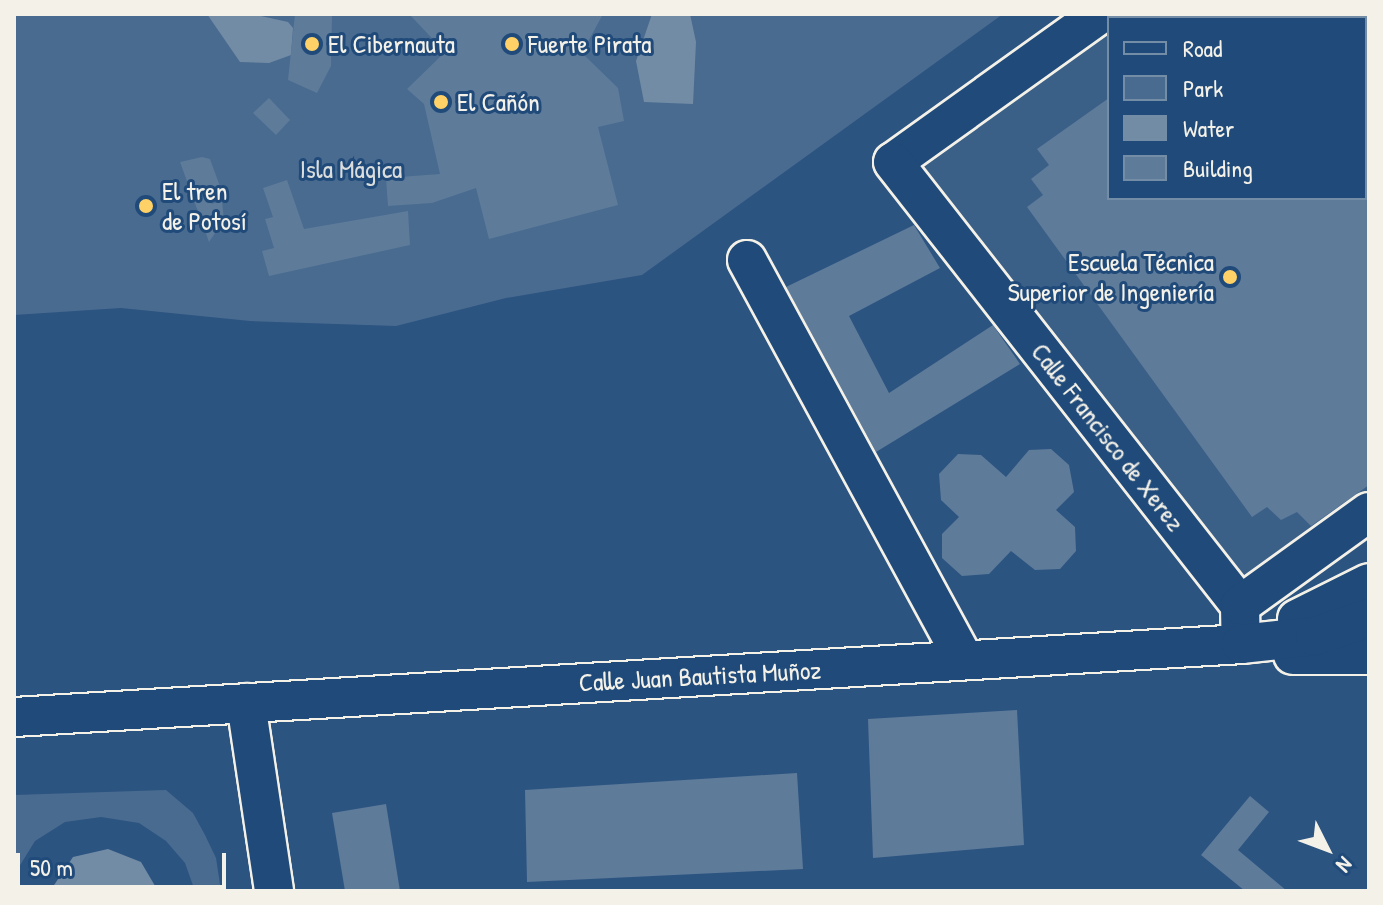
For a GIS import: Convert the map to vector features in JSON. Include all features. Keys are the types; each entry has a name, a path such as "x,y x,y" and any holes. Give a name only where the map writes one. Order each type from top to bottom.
{"street":[{"name":"Calle Francisco de Xerez","path":"1100,14 893,162 1240,605"},
{"path":"747,260 964,660"},
{"path":"1254,643 1240,605 1369,512"},
{"name":"Calle Juan Bautista Muñoz","path":"14,717 1254,643 1369,583"},
{"path":"1254,643 1315,636 1369,618"},
{"path":"1254,643 1295,656 1369,655"},
{"path":"246,703 274,891"}],"shaded area":[{"path":"1100,14 1369,14 1369,512 1247,600 893,162"}],"green space":[{"name":"Isla Mágica","path":"14,14 1003,14 642,275 506,298 396,326 250,321 121,308 14,315"},
{"path":"166,790 193,813 205,835 216,858 221,891 195,891 185,863 166,841 139,823 101,817 65,822 35,841 14,875 14,795"}],"water":[{"path":"207,14 252,14 288,22 293,28 291,55 269,63 240,62"},
{"path":"652,14 690,14 696,42 693,104 644,102 636,61"},
{"path":"108,849 141,862 158,891 50,891 73,857"}],"building":[{"name":"El Cibernauta","path":"295,14 332,14 331,66 317,93 288,80"},
{"path":"409,14 603,14 582,53 618,88 624,121 598,127 618,205 489,239 476,188 432,203 388,206 386,178 440,174 424,104 407,89 445,52"},
{"path":"269,98 290,120 276,135 253,113"},
{"name":"Escuela Técnica Superior de Ingeniería","path":"1107,99 1107,200 1369,198 1369,485 1311,526 1297,512 1281,520 1267,507 1252,517 1027,207 1043,195 1031,179 1049,165 1037,149"},
{"path":"202,157 210,159 222,192 211,204 222,201 224,220 209,242 180,162"},
{"path":"287,180 304,229 408,211 410,245 269,276 262,251 274,248 265,219 273,217 263,188"},
{"path":"914,225 940,268 849,316 889,393 993,325 1020,364 876,452 786,287"},
{"path":"1051,449 1069,465 1074,492 1056,510 1075,527 1076,551 1060,569 1035,570 1011,551 989,574 962,576 942,558 942,534 959,517 941,500 939,474 958,454 981,455 1006,477 1029,450"},
{"path":"1017,710 1024,845 873,858 868,719"},
{"path":"797,773 803,869 527,882 525,790"},
{"path":"1250,796 1269,812 1238,850 1287,891 1245,891 1201,855"},
{"path":"386,804 400,891 345,891 332,813"}],"place":[{"name":"El Cibernauta","path":"312,44"},
{"name":"Fuerte Pirata","path":"512,44"},
{"name":"El Cañón","path":"441,102"},
{"name":"El tren de Potosí","path":"146,206"},
{"name":"Escuela Técnica Superior de Ingeniería","path":"1230,277"}]}
